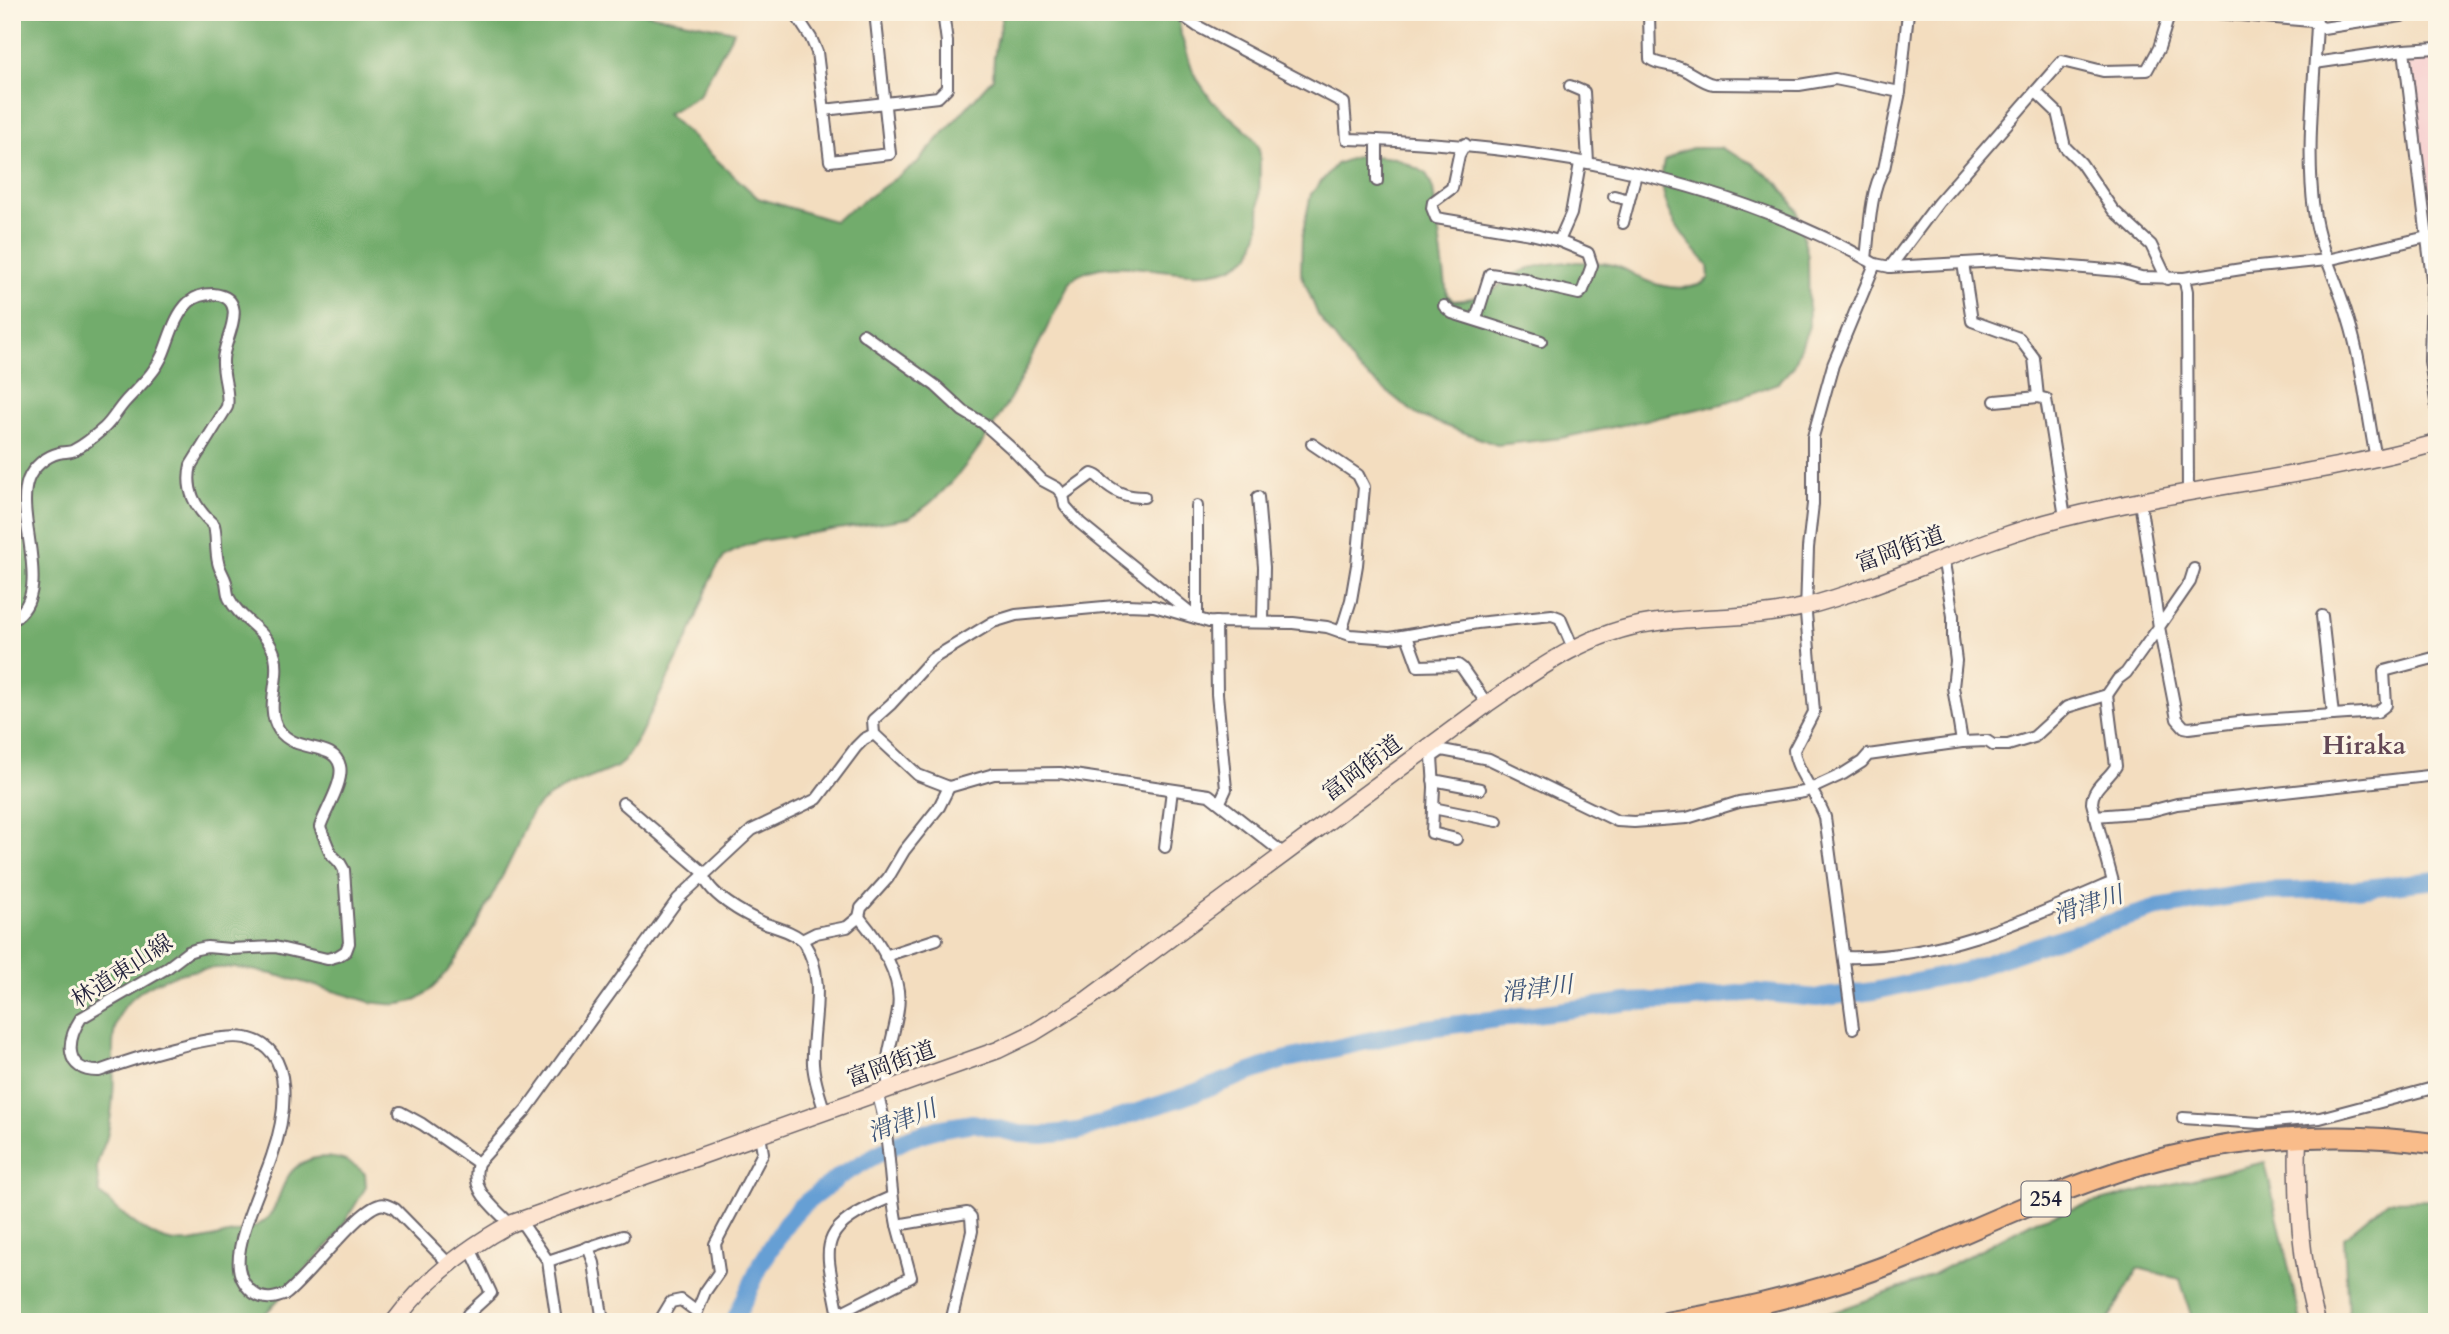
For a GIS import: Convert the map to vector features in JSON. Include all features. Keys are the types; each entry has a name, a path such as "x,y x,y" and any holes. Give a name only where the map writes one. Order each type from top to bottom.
{"highway":[{"name":"254","path":"1668,1322 1743,1308 1826,1286 1901,1260 2064,1191 2154,1161 2216,1148 2298,1138 2357,1137 2437,1144"}],"street":[{"path":"796,13 817,52 830,161 890,154 875,12"},
{"path":"824,110 939,97 943,94 947,88 947,65 943,12"},
{"path":"1177,12 1197,26 1344,103 1348,124 1347,139 1465,144 1584,162 1636,174 1774,215 1870,262 1890,267 2000,261 2066,266 2166,279 2184,278 2327,260 2427,237"},
{"path":"1853,1027 1825,817 1796,761 1794,750 1814,712 1806,606 1808,548 1813,513 1814,431 1833,365 1870,262 1874,200 1879,175 1884,169 1900,92 1908,12"},
{"path":"1890,267 1938,203 2062,61 2103,71 2147,70 2159,48 2170,12"},
{"path":"2205,12 2311,21 2323,28 2401,16 2402,12"},
{"path":"2316,12 2311,165 2316,226 2351,329 2376,459"},
{"path":"1649,13 1650,59 1679,67 1702,82 1799,85 1835,79 1900,92"},
{"path":"2315,63 2437,48"},
{"path":"2404,50 2432,279 2430,361 2437,408"},
{"path":"1559,241 1571,214 1584,162 1586,99 1584,92 1570,86"},
{"path":"2036,92 2057,112 2065,147 2081,163 2113,210 2151,246 2166,279"},
{"path":"1377,140 1377,181"},
{"path":"1465,144 1459,155 1452,188 1433,202 1436,218 1559,241 1588,253 1592,265 1579,294 1535,284 1526,279 1490,274 1476,319"},
{"path":"1623,222 1636,174"},
{"path":"1614,196 1629,200"},
{"path":"1963,263 1972,321 2019,338 2034,358 2038,397"},
{"path":"2184,278 2187,291 2188,494"},
{"name":"林道東山線","path":"12,620 28,607 32,587 26,490 32,472 45,458 60,452 72,452 106,427 124,402 152,375 169,334 187,304 199,295 210,294 228,300 234,314 234,326 223,355 227,407 191,465 188,475 190,493 201,513 214,525 218,563 229,598 247,621 262,632 275,656 272,707 276,725 289,741 325,750 336,757 341,768 339,781 320,827 331,854 344,870 349,943 345,951 338,956 327,958 264,946 230,949 207,947 188,952 148,980 82,1018 74,1031 71,1050 76,1063 89,1071 99,1071 175,1048 232,1038 252,1040 273,1053 280,1066 283,1095 279,1135 250,1215 238,1259 241,1276 256,1294 271,1298 286,1294 363,1215 379,1205 386,1204 395,1209 449,1264"},
{"path":"1444,306 1452,313 1541,341"},
{"path":"863,334 936,386 963,411 983,423 1042,480 1057,488 1063,495 1065,506 1080,523 1197,618"},
{"path":"1995,401 2038,397 2046,399 2066,517"},
{"name":"富岡街道","path":"394,1322 418,1292 449,1264 470,1248 515,1222 998,1050 1061,1017 1284,854 1436,748 1487,704 1573,648 1615,631 1649,623 1771,613 1806,606 2008,534 2066,517 2376,459 2437,443"},
{"path":"1312,444 1357,475 1364,487 1357,565 1351,600 1341,632"},
{"path":"1063,495 1092,474 1099,476 1105,484 1124,497 1144,497"},
{"path":"1258,497 1264,567 1262,621"},
{"path":"2140,502 2158,626 2177,719 2184,727 2377,712 2383,709 2387,699 2384,671 2437,657"},
{"path":"1197,506 1197,618"},
{"path":"1943,557 1953,616 1952,638 1956,661 1953,687 1962,742"},
{"path":"1456,839 1432,834 1432,757 1436,748 1489,759 1617,821 1634,822 1687,818 1739,802 1784,797 1812,789 1843,774 1868,755 1962,742 1987,741 1993,745 2008,745 2034,737 2067,707 2107,695 2118,679 2126,673 2190,582 2194,569"},
{"path":"1284,854 1209,795 1060,773 994,774 949,787 918,775 874,734 873,720 904,691 923,666 975,632 1005,617 1063,609 1154,606 1216,622 1310,624 1341,632 1390,638 1442,628 1552,615 1560,618 1573,648"},
{"path":"2322,616 2333,715"},
{"path":"1216,622 1217,694 1226,789 1220,802"},
{"path":"1407,636 1418,666 1458,665 1487,704"},
{"path":"1844,959 1922,950 1980,935 2026,920 2113,882 2092,797 2116,766 2107,695"},
{"path":"556,1322 548,1261 515,1222 477,1188 475,1173 478,1163 526,1110 678,899 752,830 817,799 856,747 874,734"},
{"path":"2095,816 2147,812 2177,804 2437,775"},
{"path":"1433,780 1480,789"},
{"path":"802,940 817,933 847,927 859,917 861,908 888,878 904,851 939,807 949,787"},
{"path":"1165,848 1172,790"},
{"path":"623,803 702,871 705,884 713,892 802,940 810,955 819,994 813,1066 825,1112"},
{"path":"1433,808 1497,821"},
{"path":"859,917 885,956 896,980 899,1006 889,1056 883,1112 891,1194 911,1277 839,1318 828,1263 828,1243 843,1222 891,1194"},
{"path":"885,956 937,939"},
{"path":"2183,1118 2260,1123 2320,1118 2437,1087"},
{"path":"400,1112 478,1163"},
{"path":"659,1322 671,1301 681,1300 697,1312 700,1308 705,1292 719,1272 715,1244 762,1153 760,1135"},
{"path":"2298,1138 2298,1189 2306,1271 2317,1322"},
{"path":"897,1225 957,1213 967,1213 971,1217 972,1231 951,1322"},
{"path":"548,1261 623,1236"},
{"path":"588,1247 594,1264 603,1322"},
{"path":"466,1322 468,1314 491,1293 470,1248"}],"shaded area":[{"path":"2437,52 2437,286 2407,59 2411,54"}],"green space":[{"path":"12,12 638,12 734,31 699,95 667,114 758,198 834,221 916,164 993,78 994,56 1003,12 1178,12 1181,35 1194,74 1212,101 1251,135 1260,154 1259,230 1251,255 1230,268 1208,273 1107,267 1088,271 1071,280 1003,411 959,474 935,499 909,518 761,541 725,556 714,572 689,636 639,737 624,761 617,767 560,791 533,811 473,932 446,973 431,989 411,1002 381,1004 262,972 212,968 157,982 128,1003 119,1016 114,1035 111,1111 97,1171 100,1194 139,1226 173,1242 203,1240 239,1232 260,1224 269,1216 288,1176 301,1164 320,1157 330,1157 349,1163 365,1174 366,1187 336,1237 268,1311 252,1322 12,1322"},
{"path":"1692,148 1721,148 1752,163 1779,184 1797,210 1808,256 1809,326 1794,366 1778,383 1722,404 1561,438 1497,445 1417,415 1357,368 1318,315 1301,273 1302,236 1311,194 1336,164 1361,155 1395,158 1426,173 1433,189 1447,294 1453,301 1485,294 1512,276 1534,267 1568,262 1591,262 1620,267 1662,286 1696,286 1709,278 1708,265 1672,218 1663,191 1662,176 1664,161"},
{"path":"2265,1162 2301,1322 2193,1322 2180,1279 2138,1268 2107,1322 1806,1322 1920,1281 2036,1220 2091,1203"},
{"path":"2437,1200 2437,1322 2352,1322 2348,1314 2344,1237 2388,1201"}],"waterway":[{"name":"滑津川","path":"734,1322 761,1264 787,1222 800,1207 843,1174 876,1155 907,1139 937,1129 973,1123 1020,1134 1043,1135 1079,1131 1283,1060 1421,1029 1627,1002 1684,1000 1755,992 1817,998 1874,991 1962,972 2158,908 2255,892 2356,889 2437,880"}],"district":[{"name":"Hiraka","path":"2364,745"}]}
